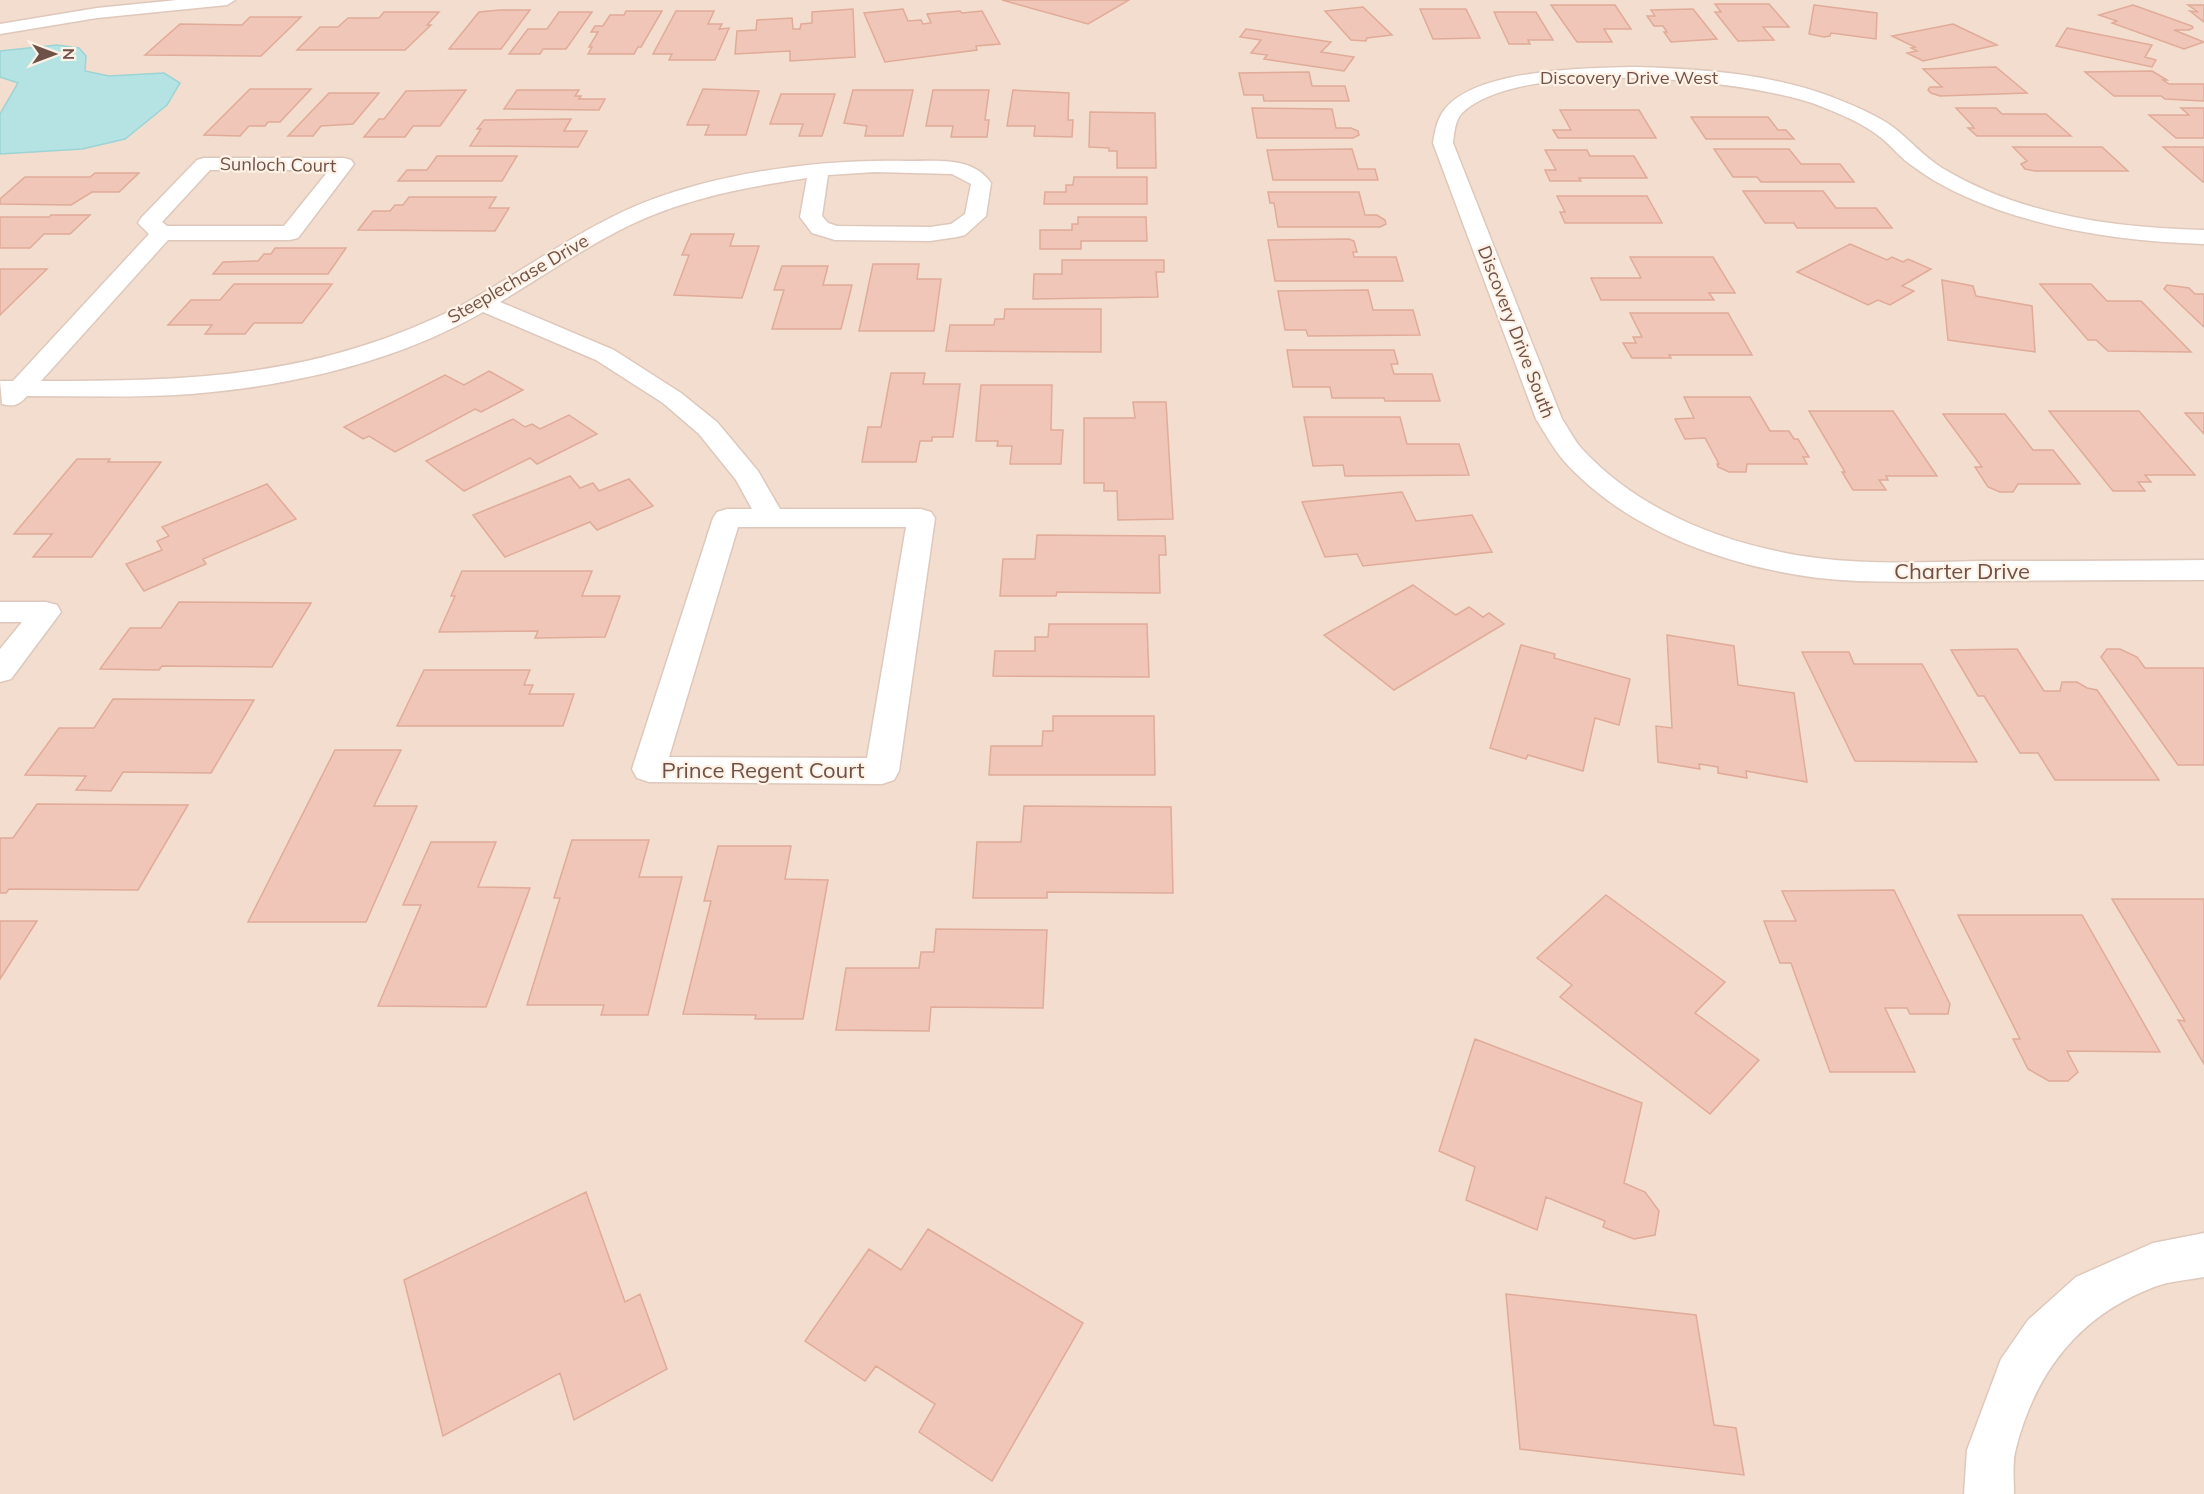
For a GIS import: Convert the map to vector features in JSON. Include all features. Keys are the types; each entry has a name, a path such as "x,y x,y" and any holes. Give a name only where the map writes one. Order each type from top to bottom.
{"street":[{"path":"0,29 106,12 227,0"},
{"name":"Discovery Drive West","path":"1457,108 1477,94 1496,86 1544,76 1670,74 1744,80 1813,97 1837,106 1884,130 1921,164 1934,172 1964,188 2022,210 2113,230 2204,237"},
{"name":"Discovery Drive South","path":"1457,108 1447,121 1443,143 1549,419 1573,454 1617,494 1666,523 1723,545"},
{"name":"Sunloch Court","path":"204,164 344,164 290,233 162,233 149,223 204,164"},
{"name":"Steeplechase Drive","path":"10,389 189,386 264,377 334,362 424,332 484,304 599,232 666,202 741,182 819,170 875,166 952,168 964,170 975,176 981,183 976,212 968,224 957,230 835,233 820,228 811,217 819,170"},
{"path":"0,412 10,389 162,233"},
{"path":"484,304 605,355 672,398 708,428 748,477 764,504 769,519"},
{"name":"Prince Regent Court","path":"727,518 769,519 921,519 882,771 649,769 727,518"},
{"name":"Charter Drive","path":"1723,545 1798,565 1839,570 2204,570"},
{"path":"0,612 46,612 0,671"},
{"path":"1990,1472 2018,1376 2044,1336 2092,1293 2153,1265 2204,1255"}],"shaded area":[{"path":"0,0 2204,0 2204,1494 0,1494"}],"water":[{"path":"57,45 79,48 86,56 85,71 109,76 164,73 180,83 167,105 125,139 82,149 0,154 0,114 18,83 0,77 0,51"}],"building":[{"path":"1002,0 1129,0 1088,24"},
{"path":"1715,4 1769,4 1789,27 1763,27 1774,40 1738,41 1715,12 1721,12"},
{"path":"1551,5 1615,5 1631,29 1604,29 1612,42 1577,42"},
{"path":"1814,5 1877,13 1876,39 1831,33 1830,36 1824,37 1809,34"},
{"path":"2133,5 2192,26 2193,28 2189,30 2174,30 2204,42 2184,49 2112,23 2117,21 2099,15"},
{"path":"2188,5 2204,5 2204,22 2190,11 2198,12"},
{"path":"1363,7 1392,35 1367,38 1366,41 1351,40 1325,11"},
{"path":"853,9 855,57 790,61 790,51 735,54 737,31 756,30 757,20 792,18 793,29 800,29 801,24 812,23 812,12"},
{"path":"903,9 908,21 921,20 923,24 931,23 927,14 982,11 1000,44 976,46 977,50 885,62 864,13"},
{"path":"1420,9 1466,9 1480,38 1433,39"},
{"path":"1693,9 1717,39 1671,42 1663,26 1654,26 1647,16 1655,16 1651,10"},
{"path":"530,10 501,49 449,49 479,12"},
{"path":"626,11 662,11 641,47 638,47 634,54 588,54 592,47 589,47 598,32 591,32 595,26 603,26 610,15 624,15"},
{"path":"676,11 714,11 708,24 722,24 719,29 729,28 715,60 669,60 672,54 653,54"},
{"path":"384,12 439,12 427,25 431,25 405,50 297,50 320,27 338,27 348,18 379,18"},
{"path":"559,12 592,12 566,49 543,49 540,54 509,54 528,29 547,29"},
{"path":"1494,12 1536,12 1553,40 1528,40 1530,44 1509,44"},
{"path":"250,17 301,17 261,56 145,55 180,24 242,25"},
{"path":"1953,24 1997,45 1923,61 1907,53 1917,51 1911,48 1915,47 1892,36"},
{"path":"2067,28 2152,45 2145,57 2156,60 2152,67 2056,46"},
{"path":"1246,29 1331,42 1321,52 1354,57 1344,71 1264,59 1267,55 1251,53 1261,40 1240,37"},
{"path":"1996,67 2027,93 1940,96 1928,90 1930,87 1942,87 1923,69"},
{"path":"2152,71 2167,80 2163,80 2169,84 2204,84 2204,101 2165,99 2161,96 2114,96 2085,72"},
{"path":"1309,72 1312,86 1345,86 1349,101 1264,101 1263,95 1244,95 1239,73"},
{"path":"250,89 311,89 280,122 268,122 265,126 249,126 240,136 204,135"},
{"path":"703,89 759,91 746,135 705,135 709,125 687,125"},
{"path":"466,90 440,126 413,126 405,137 364,137 379,119 384,119 406,91"},
{"path":"517,90 579,90 575,96 581,96 579,99 605,99 599,110 504,109"},
{"path":"853,90 913,90 903,136 865,136 867,126 844,123"},
{"path":"933,90 989,90 985,120 989,120 987,137 951,137 953,126 926,126"},
{"path":"1013,90 1069,93 1068,120 1073,120 1072,137 1034,136 1035,126 1007,126"},
{"path":"329,93 379,93 353,124 321,126 313,136 288,136"},
{"path":"781,94 835,94 822,136 799,136 803,124 770,124"},
{"path":"1252,108 1332,109 1336,128 1351,128 1358,131 1359,135 1353,138 1257,138"},
{"path":"1956,108 1996,108 2002,114 2046,114 2071,136 1977,136 1968,128 1974,128"},
{"path":"2181,108 2204,108 2204,138 2176,138 2149,115 2189,115"},
{"path":"1560,110 1639,110 1656,138 1558,138 1553,130 1571,130"},
{"path":"1090,112 1155,113 1156,168 1117,168 1117,151 1109,151 1109,148 1089,147"},
{"path":"1691,117 1768,117 1778,130 1786,130 1794,139 1706,139"},
{"path":"571,119 564,131 587,131 578,147 470,146 481,129 477,129 484,120"},
{"path":"2013,147 2102,147 2128,171 2035,171 2025,169 2021,164 2027,161"},
{"path":"2163,147 2204,147 2204,182 2203,182"},
{"path":"1352,149 1358,169 1375,169 1378,180 1273,180 1267,150"},
{"path":"1714,149 1789,149 1801,164 1840,164 1854,182 1761,182 1757,177 1733,177"},
{"path":"1545,150 1587,150 1590,156 1634,156 1647,178 1579,178 1581,181 1550,181 1545,170 1556,170"},
{"path":"437,156 517,156 502,181 398,181 407,170 427,170"},
{"path":"95,173 139,173 119,192 92,192 71,205 0,204 0,199 25,177 90,177"},
{"path":"1074,177 1147,177 1147,204 1044,204 1045,192 1066,192 1066,185 1073,185"},
{"path":"1743,191 1823,191 1836,208 1876,208 1892,228 1797,228 1794,223 1765,223"},
{"path":"1268,192 1359,192 1365,215 1377,215 1385,220 1386,224 1380,227 1278,227 1274,203 1270,203"},
{"path":"1557,196 1647,196 1662,223 1565,223 1560,212 1565,212"},
{"path":"409,197 496,197 489,208 509,208 495,231 358,230 373,211 390,211 395,205 403,205"},
{"path":"51,215 90,215 70,234 44,234 30,248 0,248 0,217 49,217"},
{"path":"1078,217 1146,217 1147,241 1081,241 1081,249 1040,249 1040,230 1072,230 1072,224 1078,224"},
{"path":"691,234 734,234 730,246 759,246 742,298 674,295 689,255 682,255"},
{"path":"1349,239 1354,241 1357,252 1353,252 1354,257 1396,257 1403,281 1275,281 1268,240"},
{"path":"1850,244 1887,260 1892,257 1903,262 1908,259 1931,269 1902,286 1914,291 1890,305 1878,300 1868,305 1797,272"},
{"path":"275,248 346,248 328,274 213,274 223,262 258,261 264,254 271,254"},
{"path":"1630,257 1713,257 1735,293 1709,293 1714,300 1601,300 1591,278 1641,278"},
{"path":"1062,260 1164,260 1164,272 1156,272 1158,297 1033,299 1034,274 1062,274"},
{"path":"873,264 919,264 917,279 941,279 934,331 859,331"},
{"path":"782,266 828,266 823,285 852,285 841,329 772,329 784,290 774,290"},
{"path":"0,269 47,269 0,315"},
{"path":"1942,280 1973,286 1976,296 2032,306 2035,352 1948,340"},
{"path":"234,284 332,284 302,323 254,323 245,334 205,334 212,325 168,325 191,300 220,300"},
{"path":"2040,284 2091,284 2107,301 2141,301 2191,352 2108,351 2096,340 2088,340"},
{"path":"2167,285 2189,288 2195,294 2204,294 2204,327 2164,289"},
{"path":"1368,290 1373,310 1413,310 1420,335 1308,336 1306,330 1285,330 1278,291"},
{"path":"1005,309 1101,309 1101,352 946,351 950,325 994,325 995,319 1004,319"},
{"path":"1630,313 1728,313 1752,355 1669,355 1671,358 1632,358 1623,343 1636,343 1633,337 1642,337"},
{"path":"1287,350 1394,350 1398,364 1391,364 1394,374 1432,374 1440,401 1332,398 1330,387 1293,387"},
{"path":"489,371 523,390 481,412 475,409 395,452 369,436 363,439 344,427 445,375 464,385"},
{"path":"891,373 925,373 923,384 960,384 953,437 932,437 932,441 920,441 916,462 862,462 868,427 881,427"},
{"path":"981,385 1052,385 1051,430 1063,430 1061,464 1010,464 1012,446 997,446 998,441 976,441"},
{"path":"1684,397 1750,397 1770,431 1789,431 1794,439 1798,439 1809,457 1803,457 1807,464 1747,464 1746,472 1729,472 1718,467 1717,464 1719,464 1705,438 1685,439 1675,419 1694,418"},
{"path":"1133,402 1166,402 1173,519 1118,520 1117,491 1104,491 1104,483 1084,483 1084,418 1135,418"},
{"path":"1809,411 1893,411 1937,476 1886,476 1888,480 1879,480 1886,490 1853,490"},
{"path":"2049,411 2139,411 2195,475 2145,475 2151,482 2138,482 2145,491 2113,491"},
{"path":"2185,413 2204,413 2204,434"},
{"path":"1943,414 2005,414 2033,450 2053,450 2080,484 2018,484 2013,492 2000,492 1988,487 1975,467 1982,467"},
{"path":"569,415 597,434 537,464 530,458 464,491 426,461 513,419 525,427 532,424 540,429"},
{"path":"1304,417 1400,417 1407,444 1459,444 1469,475 1345,476 1343,465 1313,466"},
{"path":"77,459 110,459 108,462 161,462 92,557 33,557 52,534 14,534"},
{"path":"570,476 580,488 593,483 599,491 629,479 653,506 597,530 590,522 505,557 473,515"},
{"path":"267,484 296,519 203,559 206,564 144,591 126,564 162,550 157,541 169,536 162,527"},
{"path":"1402,492 1416,521 1472,515 1492,552 1363,566 1357,554 1325,557 1302,502"},
{"path":"1037,535 1165,536 1166,555 1159,555 1160,593 1057,592 1056,596 1000,596 1003,559 1035,559"},
{"path":"462,571 592,571 582,596 620,596 605,637 535,638 538,631 439,632 455,596 451,596"},
{"path":"1413,585 1456,615 1469,607 1483,617 1489,613 1504,624 1394,690 1324,635"},
{"path":"179,602 311,603 272,667 162,666 159,670 100,669 130,628 161,628"},
{"path":"1049,624 1147,624 1149,677 993,676 995,651 1035,651 1035,637 1048,637"},
{"path":"1667,635 1734,646 1738,685 1794,693 1807,782 1746,771 1747,778 1718,773 1718,767 1699,764 1700,769 1658,762 1656,726 1672,728"},
{"path":"1521,645 1555,654 1554,658 1630,679 1619,725 1595,718 1583,771 1528,755 1526,759 1490,748"},
{"path":"2017,649 2044,691 2060,691 2062,682 2077,682 2087,688 2097,690 2159,780 2055,780 2038,753 2020,753 1984,696 1978,696 1951,650"},
{"path":"2107,649 2120,649 2137,657 2145,668 2204,668 2204,765 2178,765 2101,657"},
{"path":"1802,652 1849,652 1854,664 1922,664 1977,762 1855,761"},
{"path":"424,670 530,670 524,685 533,685 529,694 574,694 563,726 397,726"},
{"path":"113,699 254,700 211,773 123,772 111,791 76,790 86,776 25,775 59,728 94,728"},
{"path":"1053,716 1154,716 1155,775 989,775 991,746 1042,746 1043,731 1053,731"},
{"path":"335,750 401,750 374,806 417,806 366,922 248,922"},
{"path":"37,804 188,805 138,890 9,889 6,893 0,893 0,838 13,838"},
{"path":"1024,806 1171,807 1173,893 1047,892 1047,898 973,898 977,842 1021,842"},
{"path":"572,840 649,840 639,877 682,877 648,1015 601,1015 604,1005 527,1005 560,898 554,898"},
{"path":"431,842 496,842 478,887 530,888 486,1007 378,1006 421,905 403,905"},
{"path":"718,846 791,846 785,879 828,880 803,1019 755,1019 756,1015 683,1014 711,901 704,901"},
{"path":"1894,890 1950,1004 1948,1014 1910,1014 1907,1008 1885,1008 1915,1072 1830,1072 1791,963 1780,963 1764,921 1796,921 1782,891"},
{"path":"1606,895 1725,982 1695,1013 1759,1060 1710,1114 1560,997 1572,985 1537,958"},
{"path":"2112,899 2204,899 2204,1064 2178,1020 2185,1021"},
{"path":"1958,915 2082,915 2160,1052 2067,1051 2078,1072 2068,1081 2049,1081 2028,1069 2013,1039 2020,1039"},
{"path":"0,921 37,921 0,979"},
{"path":"936,929 1047,930 1043,1008 931,1007 929,1031 836,1030 846,968 919,968 921,952 934,952"},
{"path":"1475,1039 1642,1103 1624,1183 1645,1192 1659,1211 1655,1235 1634,1239 1603,1227 1605,1221 1546,1197 1537,1230 1466,1200 1475,1167 1439,1151"},
{"path":"586,1192 625,1302 640,1294 667,1369 574,1420 560,1373 443,1436 404,1280"},
{"path":"928,1229 1083,1323 992,1481 919,1432 935,1404 876,1366 865,1381 805,1341 869,1249 901,1270"},
{"path":"1506,1294 1696,1315 1714,1425 1736,1428 1744,1475 1520,1449"}]}
